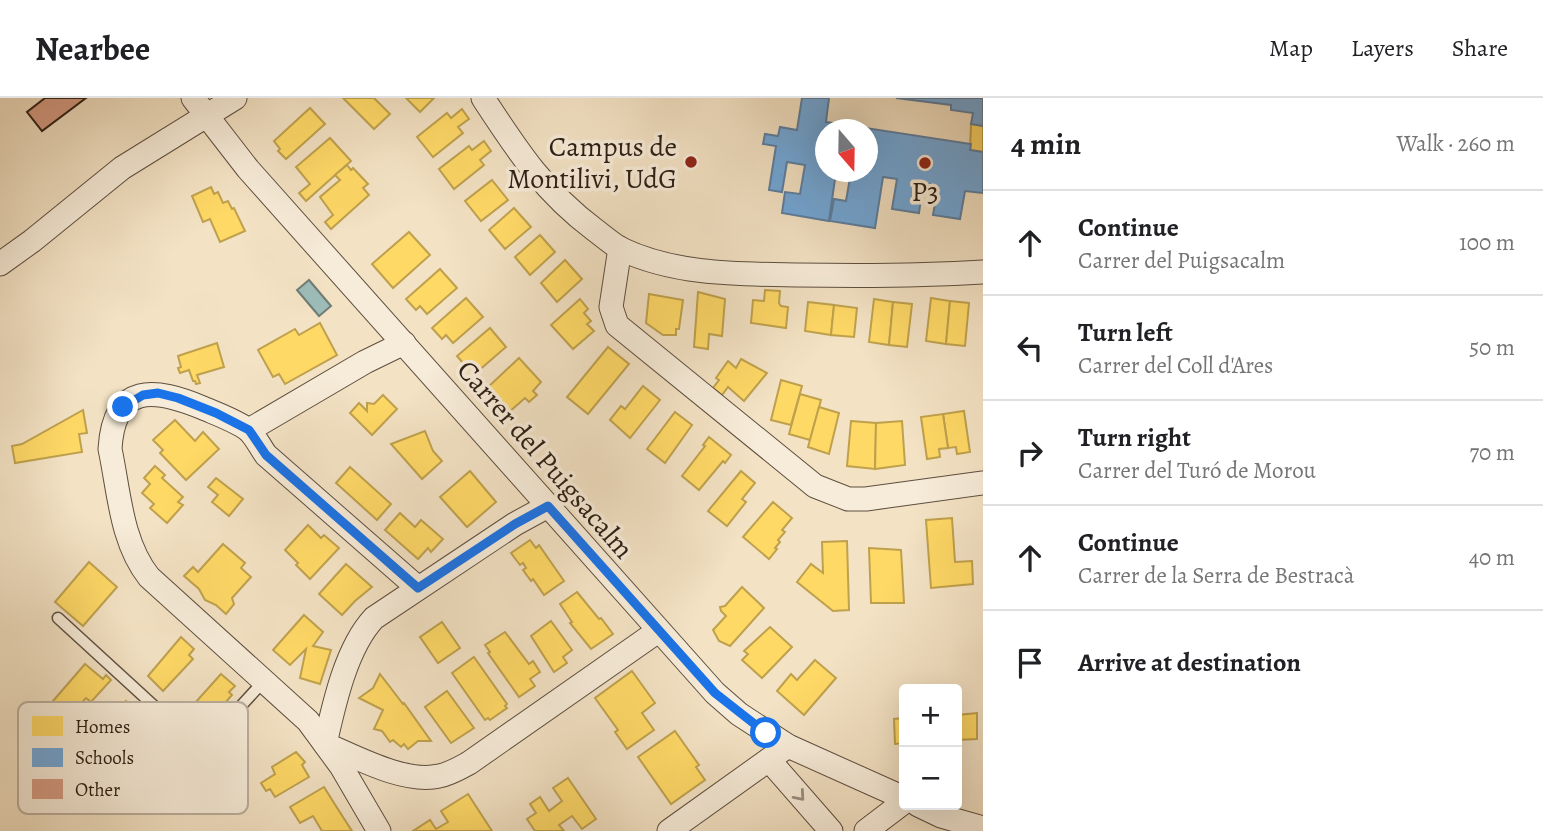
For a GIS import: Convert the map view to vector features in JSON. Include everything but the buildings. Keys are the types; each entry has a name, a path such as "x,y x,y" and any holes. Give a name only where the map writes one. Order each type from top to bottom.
{"street":[{"path":"0,264 200,107 235,98"},
{"path":"483,98 520,156 574,214 620,248 664,264 690,270 737,273 927,276 983,272"},
{"name":"Carrer del Puigsacalm","path":"200,107 248,169 715,693 788,747 899,799"},
{"path":"620,248 611,307 617,326 815,486 832,495 848,499 866,499 983,483"},
{"path":"249,430 365,362 404,343"},
{"path":"379,831 341,766 308,721 139,566 128,539 110,449 116,418 123,407 143,395 158,393 216,413 249,430 266,455 418,588"},
{"path":"325,744 335,701 362,632 374,618 515,524 548,506"},
{"path":"325,744 387,769 415,776 439,776 469,763 658,631"},
{"path":"669,831 788,747"},
{"path":"769,760 831,831"},
{"path":"866,831 899,806"},
{"path":"897,831 903,810"},
{"path":"929,810 982,829"}],"lane":[{"path":"58,618 150,702"},
{"path":"245,702 263,682"}],"water":[{"path":"309,280 331,306 319,316 297,290"}],"place":[{"name":"Campus de Montilivi, UdG","path":"691,162"},
{"name":"P3","path":"925,163"}],"route":[{"path":"123,407 143,395 158,393 216,413 249,430 266,455 418,588 515,524 548,506 715,693 766,733"}]}
